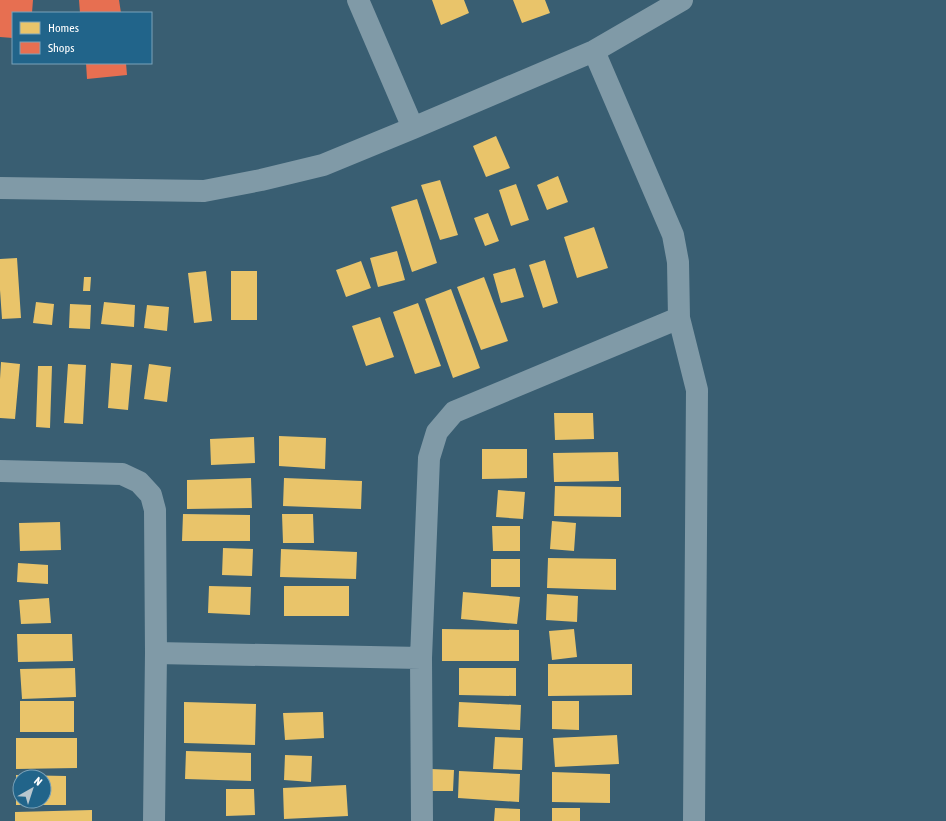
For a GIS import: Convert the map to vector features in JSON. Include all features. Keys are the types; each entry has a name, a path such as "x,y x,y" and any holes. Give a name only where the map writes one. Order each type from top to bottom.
{"street":[{"path":"358,0 413,128"},
{"path":"0,188 204,191 262,180 323,165 594,51 682,0"},
{"path":"594,51 673,235 678,262 679,318 696,390 694,821"},
{"path":"422,821 421,658 429,458 436,432 454,412 679,318"},
{"path":"0,471 122,474 139,482 150,495 155,510 156,653 154,821"},
{"path":"156,653 421,658"}],"building: Homes":[{"path":"432,0 464,0 469,13 441,25"},
{"path":"513,0 545,0 550,13 522,23"},
{"path":"496,136 510,168 486,177 473,146"},
{"path":"558,176 568,202 547,210 537,185"},
{"path":"440,180 458,235 440,240 421,185"},
{"path":"516,184 529,220 511,226 499,190"},
{"path":"417,199 437,263 412,272 391,207"},
{"path":"488,213 499,241 485,246 474,218"},
{"path":"594,227 608,268 577,278 564,237"},
{"path":"397,251 405,280 378,287 370,258"},
{"path":"17,258 21,318 2,319 0,259"},
{"path":"545,260 558,303 543,308 529,265"},
{"path":"361,261 371,288 346,297 336,270"},
{"path":"515,268 524,297 501,303 493,274"},
{"path":"206,271 212,321 194,323 188,273"},
{"path":"231,271 257,271 257,320 231,320"},
{"path":"84,277 91,277 90,291 83,291"},
{"path":"484,277 508,341 481,350 457,287"},
{"path":"451,289 480,368 453,378 425,299"},
{"path":"36,302 54,304 52,325 33,323"},
{"path":"104,302 135,305 134,327 101,324"},
{"path":"418,303 441,366 415,374 393,312"},
{"path":"70,304 91,305 90,329 69,328"},
{"path":"147,305 169,307 167,331 144,328"},
{"path":"380,317 394,357 366,366 352,326"},
{"path":"1,362 20,364 15,419 0,418"},
{"path":"111,363 132,365 128,410 108,408"},
{"path":"68,364 86,365 83,424 64,423"},
{"path":"149,364 171,367 167,402 144,399"},
{"path":"38,366 52,366 50,428 36,427"},
{"path":"554,413 593,413 594,439 555,440"},
{"path":"279,436 326,438 325,469 279,466"},
{"path":"254,437 255,463 211,465 210,439"},
{"path":"482,449 527,449 527,478 482,479"},
{"path":"618,452 619,481 554,482 553,453"},
{"path":"251,478 252,508 187,509 187,480"},
{"path":"284,478 362,481 361,509 283,506"},
{"path":"555,486 621,487 621,517 554,516"},
{"path":"498,490 525,492 523,519 496,517"},
{"path":"183,514 250,515 250,541 182,541"},
{"path":"282,514 313,514 314,543 283,543"},
{"path":"552,521 576,523 574,551 550,549"},
{"path":"60,522 61,550 20,551 19,523"},
{"path":"492,526 520,526 520,551 493,551"},
{"path":"223,548 253,549 252,576 222,575"},
{"path":"281,549 357,552 356,579 280,577"},
{"path":"548,558 616,559 616,590 547,588"},
{"path":"491,559 520,559 520,587 491,587"},
{"path":"18,563 48,565 48,584 17,582"},
{"path":"209,586 251,587 250,615 208,613"},
{"path":"284,586 349,586 349,616 284,616"},
{"path":"463,592 520,597 517,624 461,619"},
{"path":"547,594 578,596 577,622 546,620"},
{"path":"49,598 51,623 21,624 19,600"},
{"path":"442,629 519,630 519,661 442,661"},
{"path":"574,629 577,657 552,660 549,631"},
{"path":"17,634 72,634 73,661 18,662"},
{"path":"548,664 632,664 632,695 548,696"},
{"path":"75,668 76,697 22,699 20,669"},
{"path":"459,668 516,668 516,696 459,695"},
{"path":"20,701 74,701 74,732 20,732"},
{"path":"552,701 579,701 579,730 552,729"},
{"path":"184,702 256,704 255,745 184,743"},
{"path":"459,702 521,705 520,730 458,727"},
{"path":"323,712 324,738 285,740 283,713"},
{"path":"617,735 619,764 555,767 553,738"},
{"path":"495,737 523,738 522,770 493,769"},
{"path":"16,738 77,738 77,768 16,769"},
{"path":"186,751 251,753 251,781 185,779"},
{"path":"285,755 312,756 311,782 284,780"},
{"path":"431,769 454,770 453,791 430,791"},
{"path":"459,771 520,774 519,802 458,798"},
{"path":"552,772 610,774 610,803 552,802"},
{"path":"52,776 66,776 66,805 52,805"},
{"path":"346,785 348,816 284,819 283,788"},
{"path":"226,789 254,789 255,815 226,816"},
{"path":"495,808 520,809 520,821 494,821"},
{"path":"552,808 580,808 580,821 552,821"},
{"path":"92,810 92,821 15,821 15,812"}],"building: Shops":[{"path":"0,0 33,0 32,12 12,12 12,38 0,37"},
{"path":"79,0 119,0 121,12 80,12"},
{"path":"86,64 126,64 127,75 87,79"}]}
